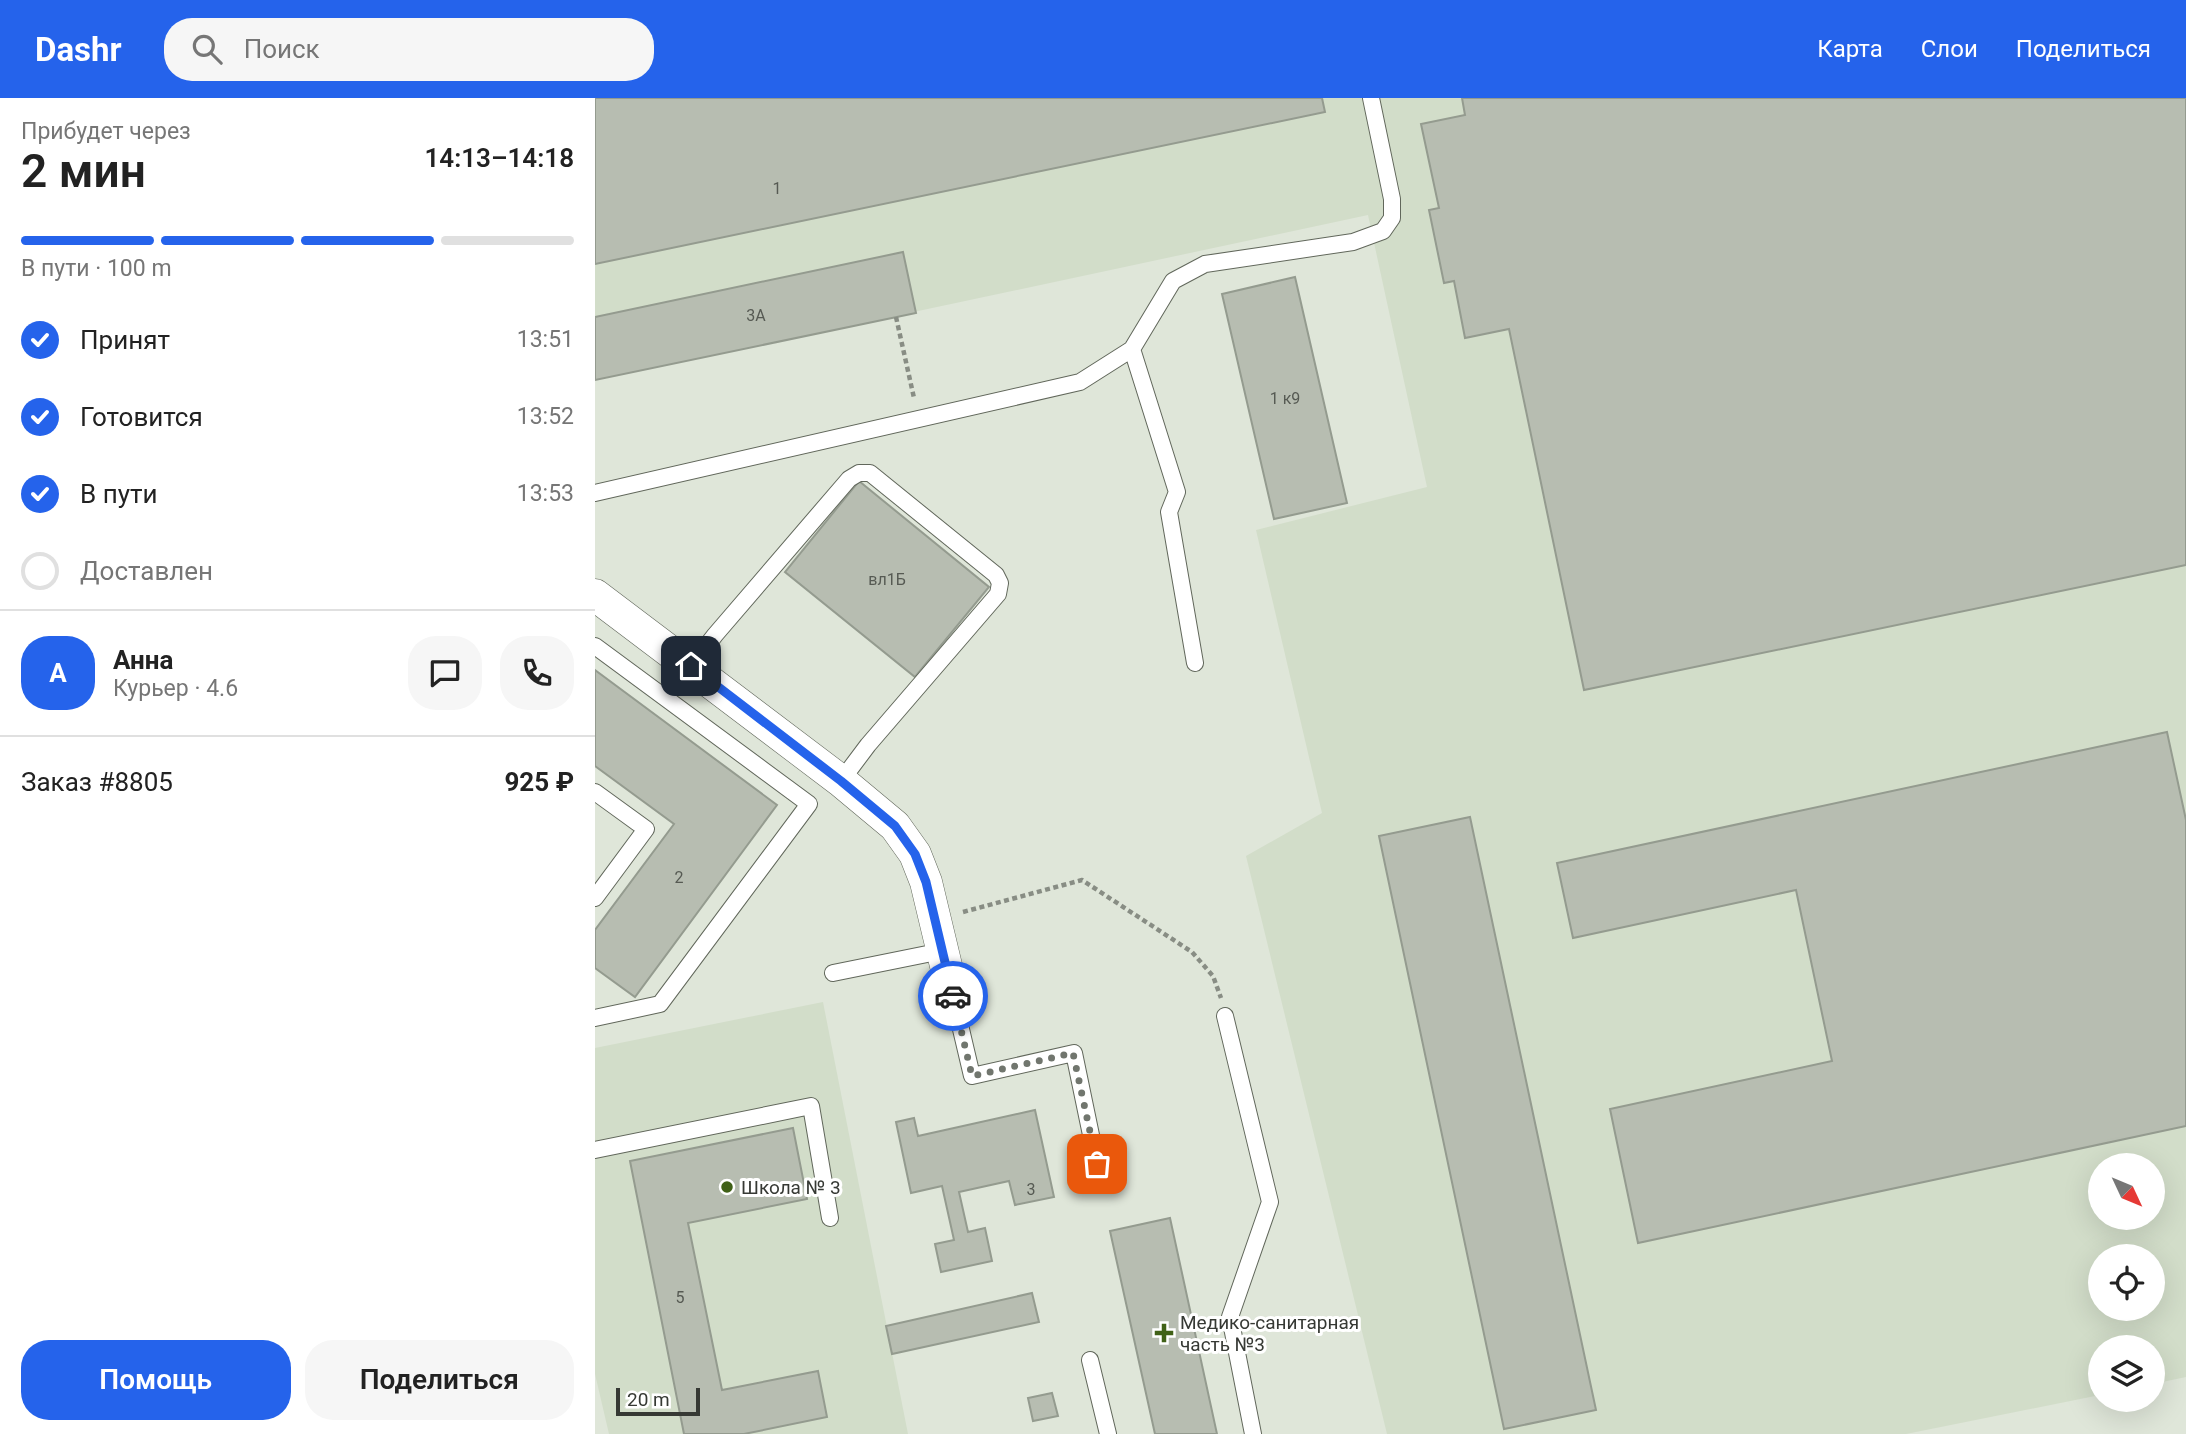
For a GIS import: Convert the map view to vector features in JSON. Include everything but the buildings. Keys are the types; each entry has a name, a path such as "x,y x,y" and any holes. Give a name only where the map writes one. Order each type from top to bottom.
{"street":[{"path":"595,595 841,781 895,826 915,854 926,882 945,962"}],"lane":[{"path":"595,494 1080,382 1132,349 1173,281 1205,264 1353,242 1383,231 1392,218 1392,199 1371,98"},
{"path":"1132,349 1177,492 1170,512 1195,663"},
{"path":"691,666 849,479 859,472 870,473 996,575 1000,583 998,594 868,745 841,781"},
{"path":"595,646 809,804 660,1004 595,1018"},
{"path":"595,792 646,829 595,898"},
{"path":"832,973 945,962 972,1076 1073,1053 1097,1164"},
{"path":"1225,1016 1270,1202 1230,1317 1253,1434"},
{"path":"595,1150 811,1106 830,1218"},
{"path":"1090,1360 1108,1434"}],"path":[{"path":"896,317 919,419"},
{"path":"935,920 1083,880 1192,952 1213,976 1225,1016"}],"shaded area":[{"path":"595,98 2186,98 2186,1377 2165,1381 2165,1335 2088,1335 2088,1397 1906,1434 1387,1434 1246,856 1322,813 1256,530 1427,487 1368,215 595,380"},
{"name":"Школа № 3","path":"823,1002 908,1434 609,1434 595,1374 595,1048"}],"way so far":[{"path":"953,996 972,1076 1073,1053 1097,1164"}],"place":[{"name":"Школа № 3","path":"727,1187"},
{"name":"Медико-санитарная часть №3","path":"1164,1333"}],"route":[{"path":"691,666 895,826 915,854 926,882 953,996"}]}
